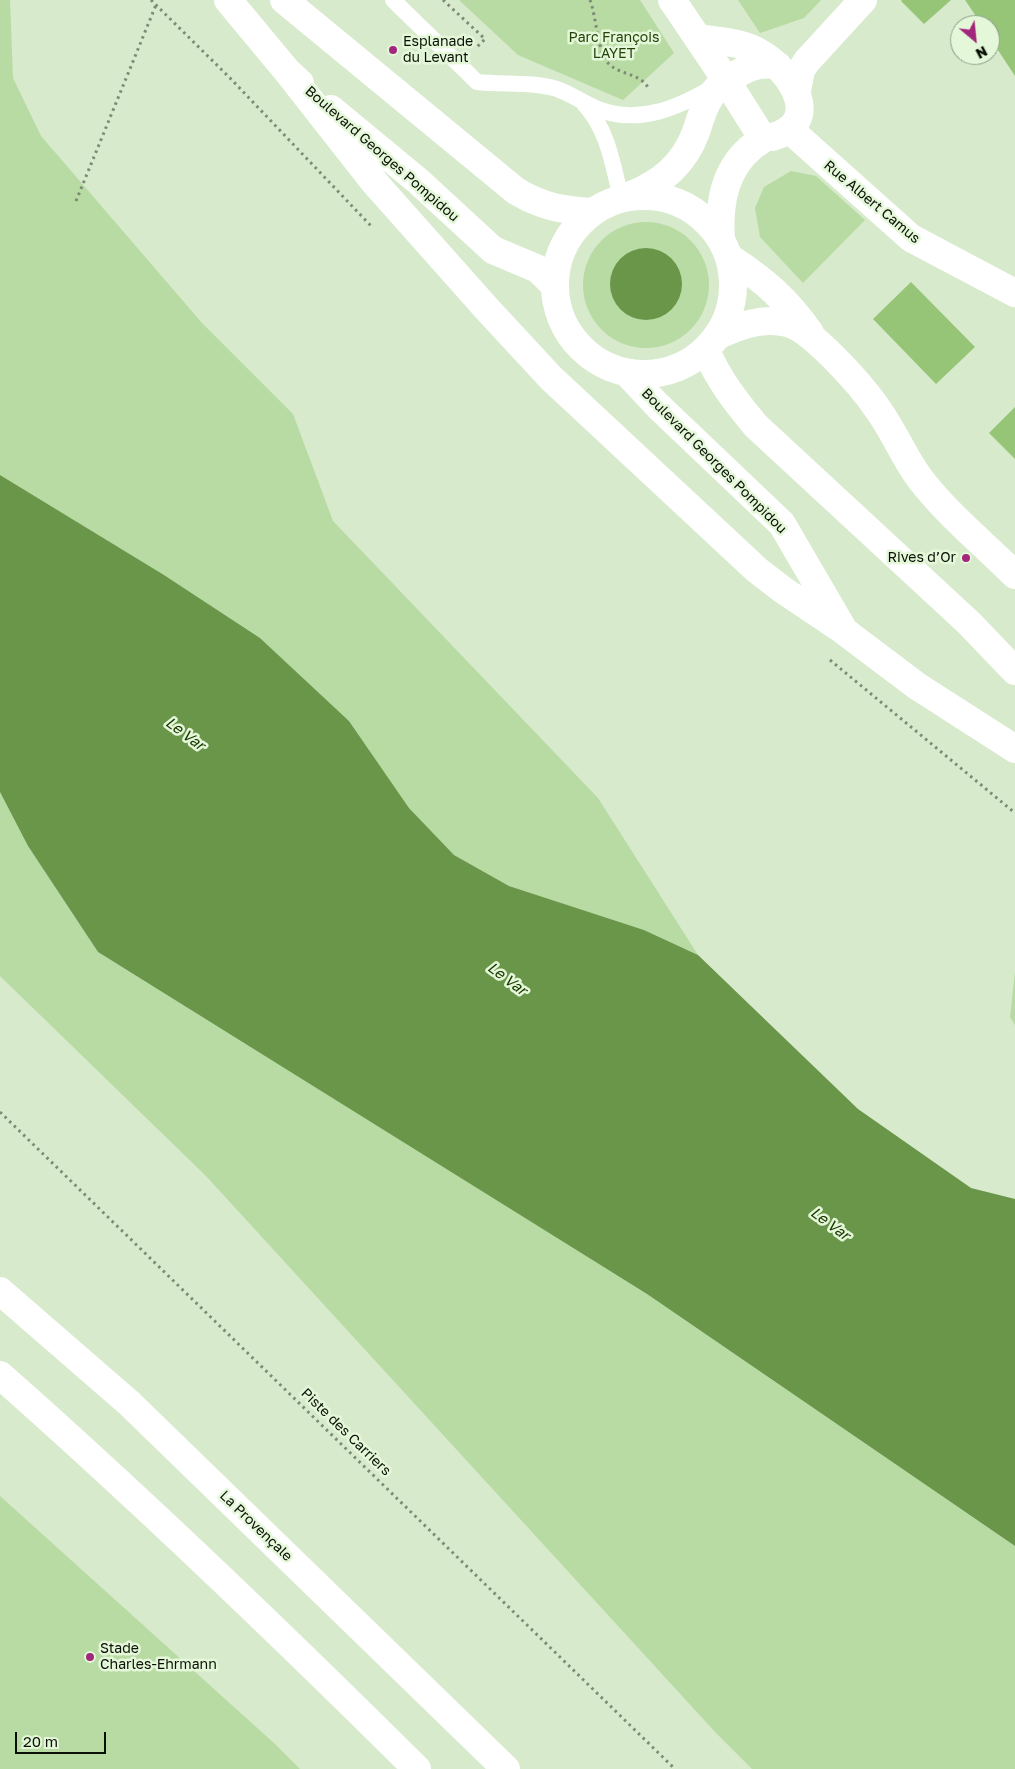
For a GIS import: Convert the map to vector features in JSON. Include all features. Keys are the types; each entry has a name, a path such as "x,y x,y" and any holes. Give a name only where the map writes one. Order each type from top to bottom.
{"main road":[{"name":"Boulevard Georges Pompidou","path":"228,0 287,71 418,181 475,235 493,250 538,269 554,284"},
{"path":"284,0 516,191 538,204 563,210 592,212"},
{"path":"672,0 763,139"},
{"path":"797,91 801,70 807,61 864,0"},
{"path":"698,38 744,45 762,54 778,66 797,91 800,101 800,112 789,129 751,146 741,156 731,171 723,192 719,215 734,278 732,299 727,318 711,343 713,368 733,399 756,426 970,623 1015,671"},
{"path":"778,66 766,63 753,65 714,89 706,101 690,146 679,164 666,177 646,190 622,198 592,212 564,244 557,264 554,284 558,309 568,332 583,351 604,365 627,373 655,374 682,366 711,343 740,326 764,321 788,323 813,339"},
{"path":"287,71 375,183 469,290 552,378 757,570 844,631"},
{"name":"Rue Albert Camus","path":"789,129 911,238 1015,293"},
{"path":"622,198 644,195 668,198 689,207 707,221 726,249 775,290 794,310 813,339 878,409 912,467 926,486 1015,575"},
{"name":"Boulevard Georges Pompidou","path":"627,373 658,406 782,524 844,631 917,686 1015,749"},
{"name":"La Provençale","path":"0,1291 129,1403 506,1769"},
{"path":"0,1375 86,1451 221,1576 417,1769"}],"lane":[{"path":"393,0 477,82 541,86 556,89 614,114 632,116 652,114 683,103 726,80"},
{"path":"578,99 594,116 603,131 622,198"}],"path":[{"path":"443,0 485,39 459,66"},
{"path":"76,201 156,5"},
{"name":"Piste des Carriers","path":"0,1112 675,1769"}],"green space":[{"path":"0,0 10,0 13,78 41,136 202,323 293,414 333,521 598,798 698,955 644,930 509,886 454,855 409,808 349,721 260,638 164,575 0,475"},
{"name":"Parc François LAYET","path":"459,0 640,0 674,53 623,100 518,55"},
{"path":"738,0 821,0 804,18 760,33"},
{"path":"791,171 816,176 865,220 803,283 760,237 755,208 764,187"},
{"path":"646,222 670,227 690,241 704,261 709,285 704,309 690,329 670,343 646,348 622,343 602,329 588,309 583,285 588,261 602,241 622,227"},
{"path":"0,792 28,846 98,952 647,1294 1015,1546 1015,1769 752,1769 716,1733 206,1176 0,976"},
{"path":"1015,972 1015,1025 1010,1017"},
{"name":"Stade Charles-Ehrmann","path":"0,1496 275,1744 300,1769 0,1769"}],"water":[{"path":"646,248 666,254 676,264 682,284 676,304 666,314 646,320 626,314 616,304 610,284 616,264 626,254"},
{"name":"Le Var","path":"0,475 164,575 260,638 349,721 409,808 454,855 509,886 644,930 698,955 858,1109 971,1188 1015,1199 1015,1546 647,1294 98,952 28,846 0,792"}],"building":[{"path":"902,0 951,0 924,24"},
{"path":"965,0 1015,0 1015,76 1000,53 1000,15 975,15"},
{"path":"911,282 975,347 936,384 873,319"},
{"path":"1015,407 1015,459 989,433"}],"place":[{"name":"Esplanade du Levant","path":"393,50"},
{"name":"Rives d’Or","path":"966,558"},
{"name":"Stade Charles-Ehrmann","path":"90,1657"}]}
